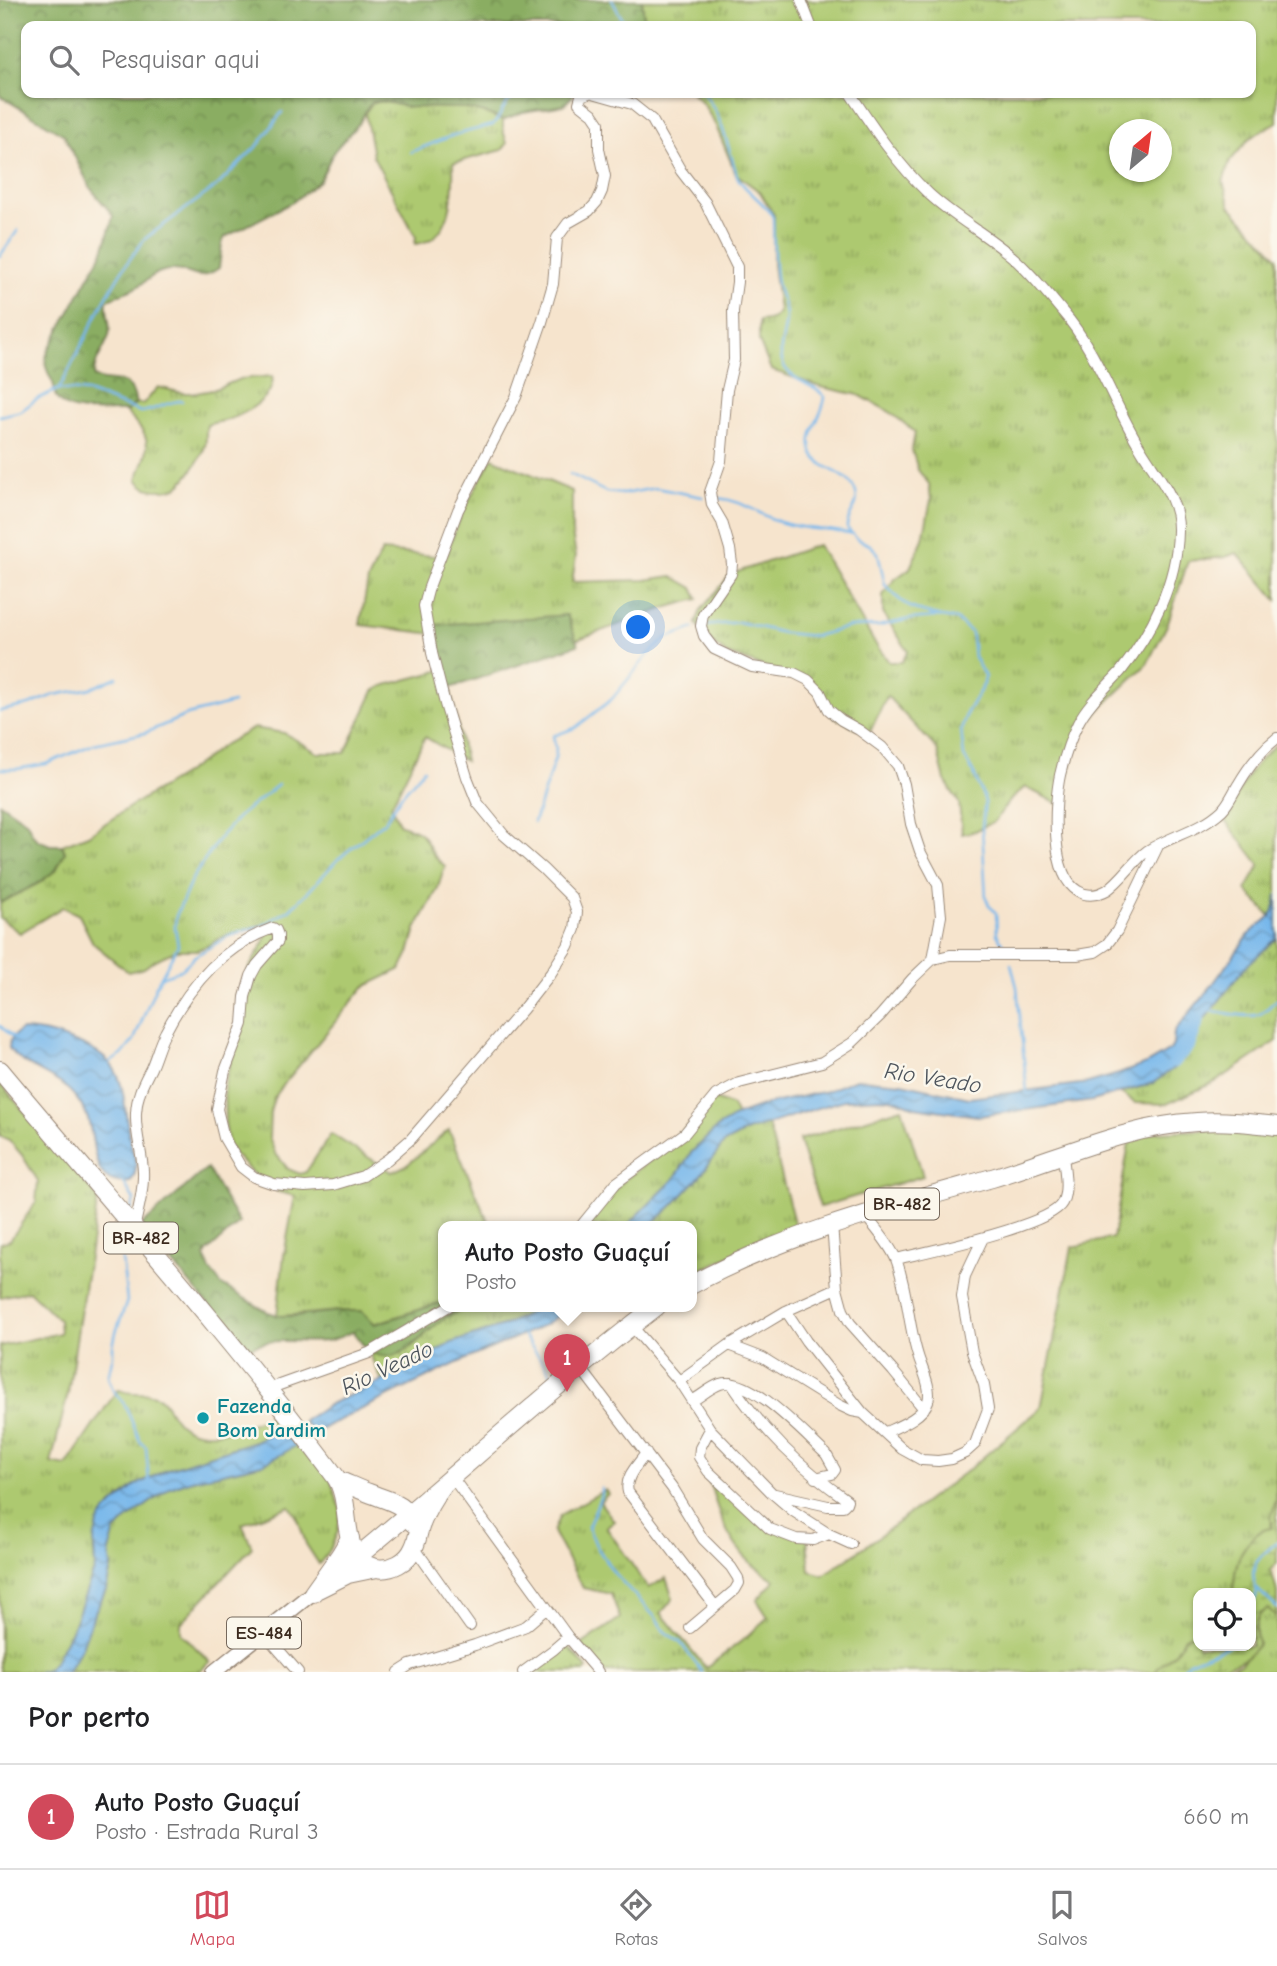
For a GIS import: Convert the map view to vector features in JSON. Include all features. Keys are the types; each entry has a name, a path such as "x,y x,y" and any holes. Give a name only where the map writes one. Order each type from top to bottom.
{"highway":[{"name":"BR-482","path":"0,1070 185,1288 338,1480 345,1501 350,1544 357,1557"},
{"name":"BR-482","path":"697,1282 729,1265 832,1225 1119,1137 1158,1127 1197,1122 1244,1122 1277,1126"},
{"path":"316,1591 348,1574 388,1568 408,1557 415,1545 426,1511 443,1485 580,1367 649,1312"},
{"name":"BR-482","path":"338,1480 395,1502 410,1514"},
{"path":"316,1591 349,1535 351,1518 357,1509 367,1501 443,1485"},
{"name":"ES-484","path":"357,1557 443,1485"},
{"path":"410,1514 415,1530 415,1545"},
{"path":"357,1557 377,1568"}],"main road":[{"name":"ES-484","path":"214,1672 357,1557"}],"street":[{"path":"801,0 809,21"},
{"path":"134,1229 144,1172 136,1114 138,1093 152,1067 164,1034 186,999 212,966 236,946 273,928 278,935 278,941 251,976 243,1024 225,1071 217,1109 224,1138 241,1167 254,1177 274,1184 305,1187 333,1185 363,1176 411,1139 537,991 568,946 575,929 577,912 572,898 504,835 477,802 445,704 432,653 425,606 429,587 458,510 516,397 553,284 557,239 568,223 589,211 603,191 605,176 599,149 599,123 593,114 579,103 580,98"},
{"path":"610,98 632,104 652,120 681,171 705,201 736,263 737,282 732,321 734,360 727,390 721,461 710,492 712,505 722,522 732,564 731,574 703,615 701,626 704,636 714,649 752,667 794,673 808,680 820,692 829,710 882,747 898,766 917,842 938,885 940,916 933,959"},
{"path":"853,98 865,117 919,184 952,213 1016,260 1065,314 1088,345 1140,449 1171,496 1178,519 1176,555 1166,590 1138,648 1087,708 1071,740 1060,776 1056,816 1062,872 1067,881 1078,891 1091,896 1106,890 1146,852 1213,817 1225,807 1255,757 1277,738"},
{"path":"585,1221 616,1183 685,1133 716,1095 739,1083 822,1062 852,1043 933,959 950,955 1077,955 1095,952 1107,944 1117,931 1158,846"},
{"path":"896,1259 983,1238 1039,1219 1061,1205 1066,1183 1063,1155"},
{"path":"865,1214 896,1259 912,1339 929,1400 924,1409 908,1422 886,1432"},
{"path":"832,1225 837,1288 843,1310 850,1323 924,1409"},
{"path":"786,1311 806,1341 863,1413 902,1449 922,1460 952,1459 975,1444 988,1409 985,1385 972,1352 962,1297 965,1276 983,1238"},
{"path":"679,1381 729,1345 786,1311 837,1288"},
{"path":"268,1389 369,1353 439,1312"},
{"path":"631,1325 679,1381 710,1429 772,1493 793,1511 829,1534 851,1544"},
{"path":"729,1345 763,1358 839,1405 863,1413"},
{"path":"580,1367 646,1453 704,1539 738,1578 739,1583 735,1590 690,1628"},
{"path":"692,1401 720,1384 731,1383 760,1394 826,1454 835,1470 832,1474 816,1478"},
{"path":"731,1383 767,1432 816,1478 847,1500 843,1506 828,1506 772,1493"},
{"path":"710,1429 700,1448 699,1457 708,1471 770,1529 796,1539 813,1540 829,1534"},
{"path":"646,1453 628,1479 628,1492 715,1606"},
{"path":"443,1485 598,1672"},
{"path":"415,1545 470,1626"},
{"path":"399,1672 410,1665 526,1626 547,1608"},
{"path":"264,1633 298,1672"},
{"path":"523,1672 568,1637"}],"green space":[{"path":"0,0 642,0 644,21 21,21 21,98 570,98 564,105 523,112 503,120 465,108 408,107 382,101 373,102 360,122 334,151 320,180 293,202 225,237 219,268 199,276 172,270 161,272 107,301 109,335 95,365 94,377 121,381 130,386 136,403 127,411 80,410 63,405 55,396 46,368 48,351 102,253 113,215 91,189 64,135 0,96"},
{"path":"642,0 1277,0 1277,122 1250,138 1230,161 1223,182 1230,206 1277,257 1277,600 1237,553 1188,561 1167,625 1147,664 1099,710 1080,736 1059,804 1025,787 1009,801 995,821 962,834 959,803 945,780 937,749 887,696 869,734 833,716 811,683 727,654 710,641 696,623 701,610 731,574 818,545 874,642 889,662 902,662 908,651 883,613 883,595 894,580 910,568 923,539 931,500 929,484 918,470 912,450 915,432 890,412 859,395 821,387 771,370 759,341 759,321 773,318 779,311 773,264 774,215 760,192 736,174 716,126 697,98 1256,98 1256,21 643,21"},
{"path":"382,101 408,107 465,108 503,120 507,144 502,150 453,163 449,213 444,225 428,241 415,244 416,237 373,156 365,113 373,102"},
{"path":"272,376 270,390 259,403 237,416 207,425 203,451 181,484 169,490 153,490 139,482 137,479 145,457 146,439 125,411 136,403 142,404 158,387 196,393 213,390 240,379"},
{"path":"492,458 572,491 572,533 576,556 572,582 645,580 672,576 693,588 698,599 576,640 567,615 435,626 435,634 360,625 368,580 382,551 445,557 463,511"},
{"path":"567,615 578,645 450,688 435,625"},
{"path":"446,669 465,761 425,737 391,806 400,825 421,834 436,858 445,866 401,969 364,987 288,1079 274,1098 270,1112 269,1137 275,1153 288,1169 300,1174 306,1172 331,1134 392,1172 407,1165 449,1130 488,1221 438,1221 438,1304 374,1324 362,1311 281,1316 277,1315 284,1255 295,1196 263,1184 229,1149 225,1123 224,1087 244,1004 248,970 265,940 268,923 222,937 197,950 177,950 144,968 128,972 93,943 79,915 63,907 20,933 0,918 0,903 39,883 65,852 62,845 88,835 184,774 225,744 254,728 284,733 318,753 345,753 374,691 383,686"},
{"path":"1277,744 1277,894 1271,917 1246,890 1260,865 1225,820 1253,769"},
{"path":"0,803 27,822 38,840 50,845 62,845 65,852 56,870 39,883 0,903"},
{"path":"1277,938 1277,1041 1217,1081 1167,1104 1135,1103 1121,1093 1153,1083 1182,1058 1198,1024 1245,967"},
{"path":"0,1083 98,1198 68,1393 51,1463 66,1466 118,1389 155,1395 163,1401 180,1424 203,1433 243,1427 278,1410 290,1424 255,1441 168,1469 136,1485 106,1511 98,1524 94,1551 95,1568 73,1627 56,1660 49,1668 38,1672 0,1672 0,1346 60,1333 59,1320 29,1291 0,1297 0,1243 10,1240 36,1202 38,1181 22,1155 9,1140 0,1136"},
{"path":"715,1099 732,1106 737,1116 718,1127 691,1153 674,1179 632,1221 585,1221 624,1180 664,1150"},
{"path":"902,1108 923,1176 820,1207 799,1140"},
{"path":"768,1124 796,1230 740,1251 697,1272 697,1221 655,1221 700,1176 724,1143"},
{"path":"1249,1130 1277,1133 1277,1213 1271,1255 1277,1300 1276,1500 1271,1528 1254,1536 1245,1547 1236,1568 1233,1588 1193,1588 1193,1634 1185,1637 1175,1653 1155,1672 602,1672 581,1645 620,1618 611,1594 583,1588 553,1532 560,1515 605,1490 608,1494 600,1502 614,1521 606,1527 648,1588 666,1578 673,1599 661,1613 706,1668 768,1617 757,1600 775,1580 752,1564 735,1545 719,1511 708,1475 760,1521 807,1537 810,1571 823,1575 968,1470 1041,1408 1072,1247 1113,1238 1130,1137 1157,1132"},
{"path":"207,1168 239,1223 207,1252 205,1256 210,1270 222,1285 268,1312 294,1316 362,1311 375,1324 438,1304 438,1312 457,1312 434,1326 410,1348 392,1356 371,1352 353,1332 322,1341 265,1342 247,1350 141,1226"},
{"path":"457,1312 530,1312 503,1326 451,1343 382,1381 369,1352 381,1355 401,1353 445,1318"},
{"path":"303,1441 327,1470 341,1511 338,1531 330,1550 319,1564 306,1544 298,1519 290,1506 242,1524 252,1547 181,1623 181,1633 210,1662 198,1672 67,1672 82,1647 106,1590 111,1568 109,1551 115,1531 126,1520 170,1488 192,1480 262,1464"},
{"path":"1277,1467 1277,1563 1271,1570 1277,1592 1277,1616 1268,1609 1260,1614 1256,1624 1256,1588 1233,1588 1236,1568 1242,1552 1254,1536 1271,1528 1276,1500"},
{"path":"1268,1608 1277,1616 1277,1672 1221,1672 1241,1663 1252,1651 1256,1651 1257,1619"},
{"path":"1193,1634 1193,1651 1252,1651 1246,1657 1226,1666 1155,1672 1175,1653 1185,1637"},
{"path":"568,1646 587,1669 584,1672 530,1672"}],"water":[{"path":"1277,894 1277,938 1245,967 1198,1024 1182,1059 1153,1083 1092,1101 978,1116 915,1107 898,1100 844,1100 747,1131 724,1143 700,1176 655,1221 632,1221 674,1179 691,1153 718,1127 740,1114 768,1104 827,1091 856,1079 902,1083 969,1098 1088,1083 1146,1064 1170,1050 1177,1028 1248,936 1271,915"},
{"path":"22,1030 46,1033 88,1047 111,1065 122,1088 135,1160 134,1176 130,1182 116,1182 106,1177 100,1169 90,1124 73,1094 56,1080 21,1060 9,1048 12,1037"},
{"path":"530,1312 563,1312 545,1325 457,1363 314,1434 303,1421 332,1403 382,1381 451,1343 503,1326"},
{"path":"290,1424 303,1441 282,1454 262,1464 192,1480 170,1488 126,1520 115,1531 109,1551 111,1567 106,1590 82,1647 67,1672 38,1672 49,1668 56,1660 73,1627 95,1568 94,1540 98,1524 106,1511 136,1485 168,1469 255,1441"}],"waterway":[{"path":"612,0 623,21"},
{"path":"411,152 454,135 493,125 506,103 514,98"},
{"path":"707,98 720,122 738,178 773,217 776,275 786,315 781,356 790,374 825,397 812,432 813,454 823,465 853,486 857,498 847,528 857,539 870,545 878,553 885,585 908,606 941,617"},
{"path":"59,389 109,292 132,255 146,238 218,185 260,143 282,112"},
{"path":"0,256 18,230"},
{"path":"0,416 21,411 37,399 59,389 87,392 141,412 182,401"},
{"path":"570,474 606,492 623,494 656,488 703,497"},
{"path":"717,498 727,499 791,525 853,534"},
{"path":"704,626 739,622 783,633 815,636 849,627 879,626 935,617"},
{"path":"941,617 955,619 970,631 974,657 985,677 984,684 967,712 961,731 964,756 985,801 982,827 986,898 996,913 997,934 1004,946"},
{"path":"534,822 555,758 553,736 575,728 612,699 648,655 667,638 694,628"},
{"path":"0,711 29,705 54,695 92,688 117,677"},
{"path":"0,769 46,764 94,744 145,733 187,715 233,703"},
{"path":"161,977 181,970 195,956 229,936 260,927 289,910 338,859 385,821 401,796 424,769"},
{"path":"110,1062 122,1055 134,1040 156,986 178,945 176,916 192,879 221,836 239,816 278,785"},
{"path":"1011,964 1017,987 1027,1093"},
{"path":"1209,1010 1249,1016 1262,1013 1277,1000"},
{"name":"Rio Veado","path":"1174,1061 1188,1046 1198,1019"},
{"path":"0,1026 13,1037"},
{"path":"123,1181 134,1200 130,1213"},
{"path":"127,1231 122,1259 127,1301 116,1332 108,1377 113,1390 125,1405 140,1441 146,1447 149,1482"},
{"path":"523,1335 554,1381"},
{"path":"601,1488 601,1496 588,1527 597,1547 614,1573 656,1618 664,1631 680,1642 702,1672"},
{"path":"1255,1588 1254,1568 1277,1542"},
{"path":"1257,1589 1277,1608"},
{"path":"1179,1672 1189,1662 1216,1651"}],"place":[{"name":"Auto Posto Guaçuí","path":"567,1392"},
{"name":"Fazenda Bom Jardim","path":"203,1418"}]}
